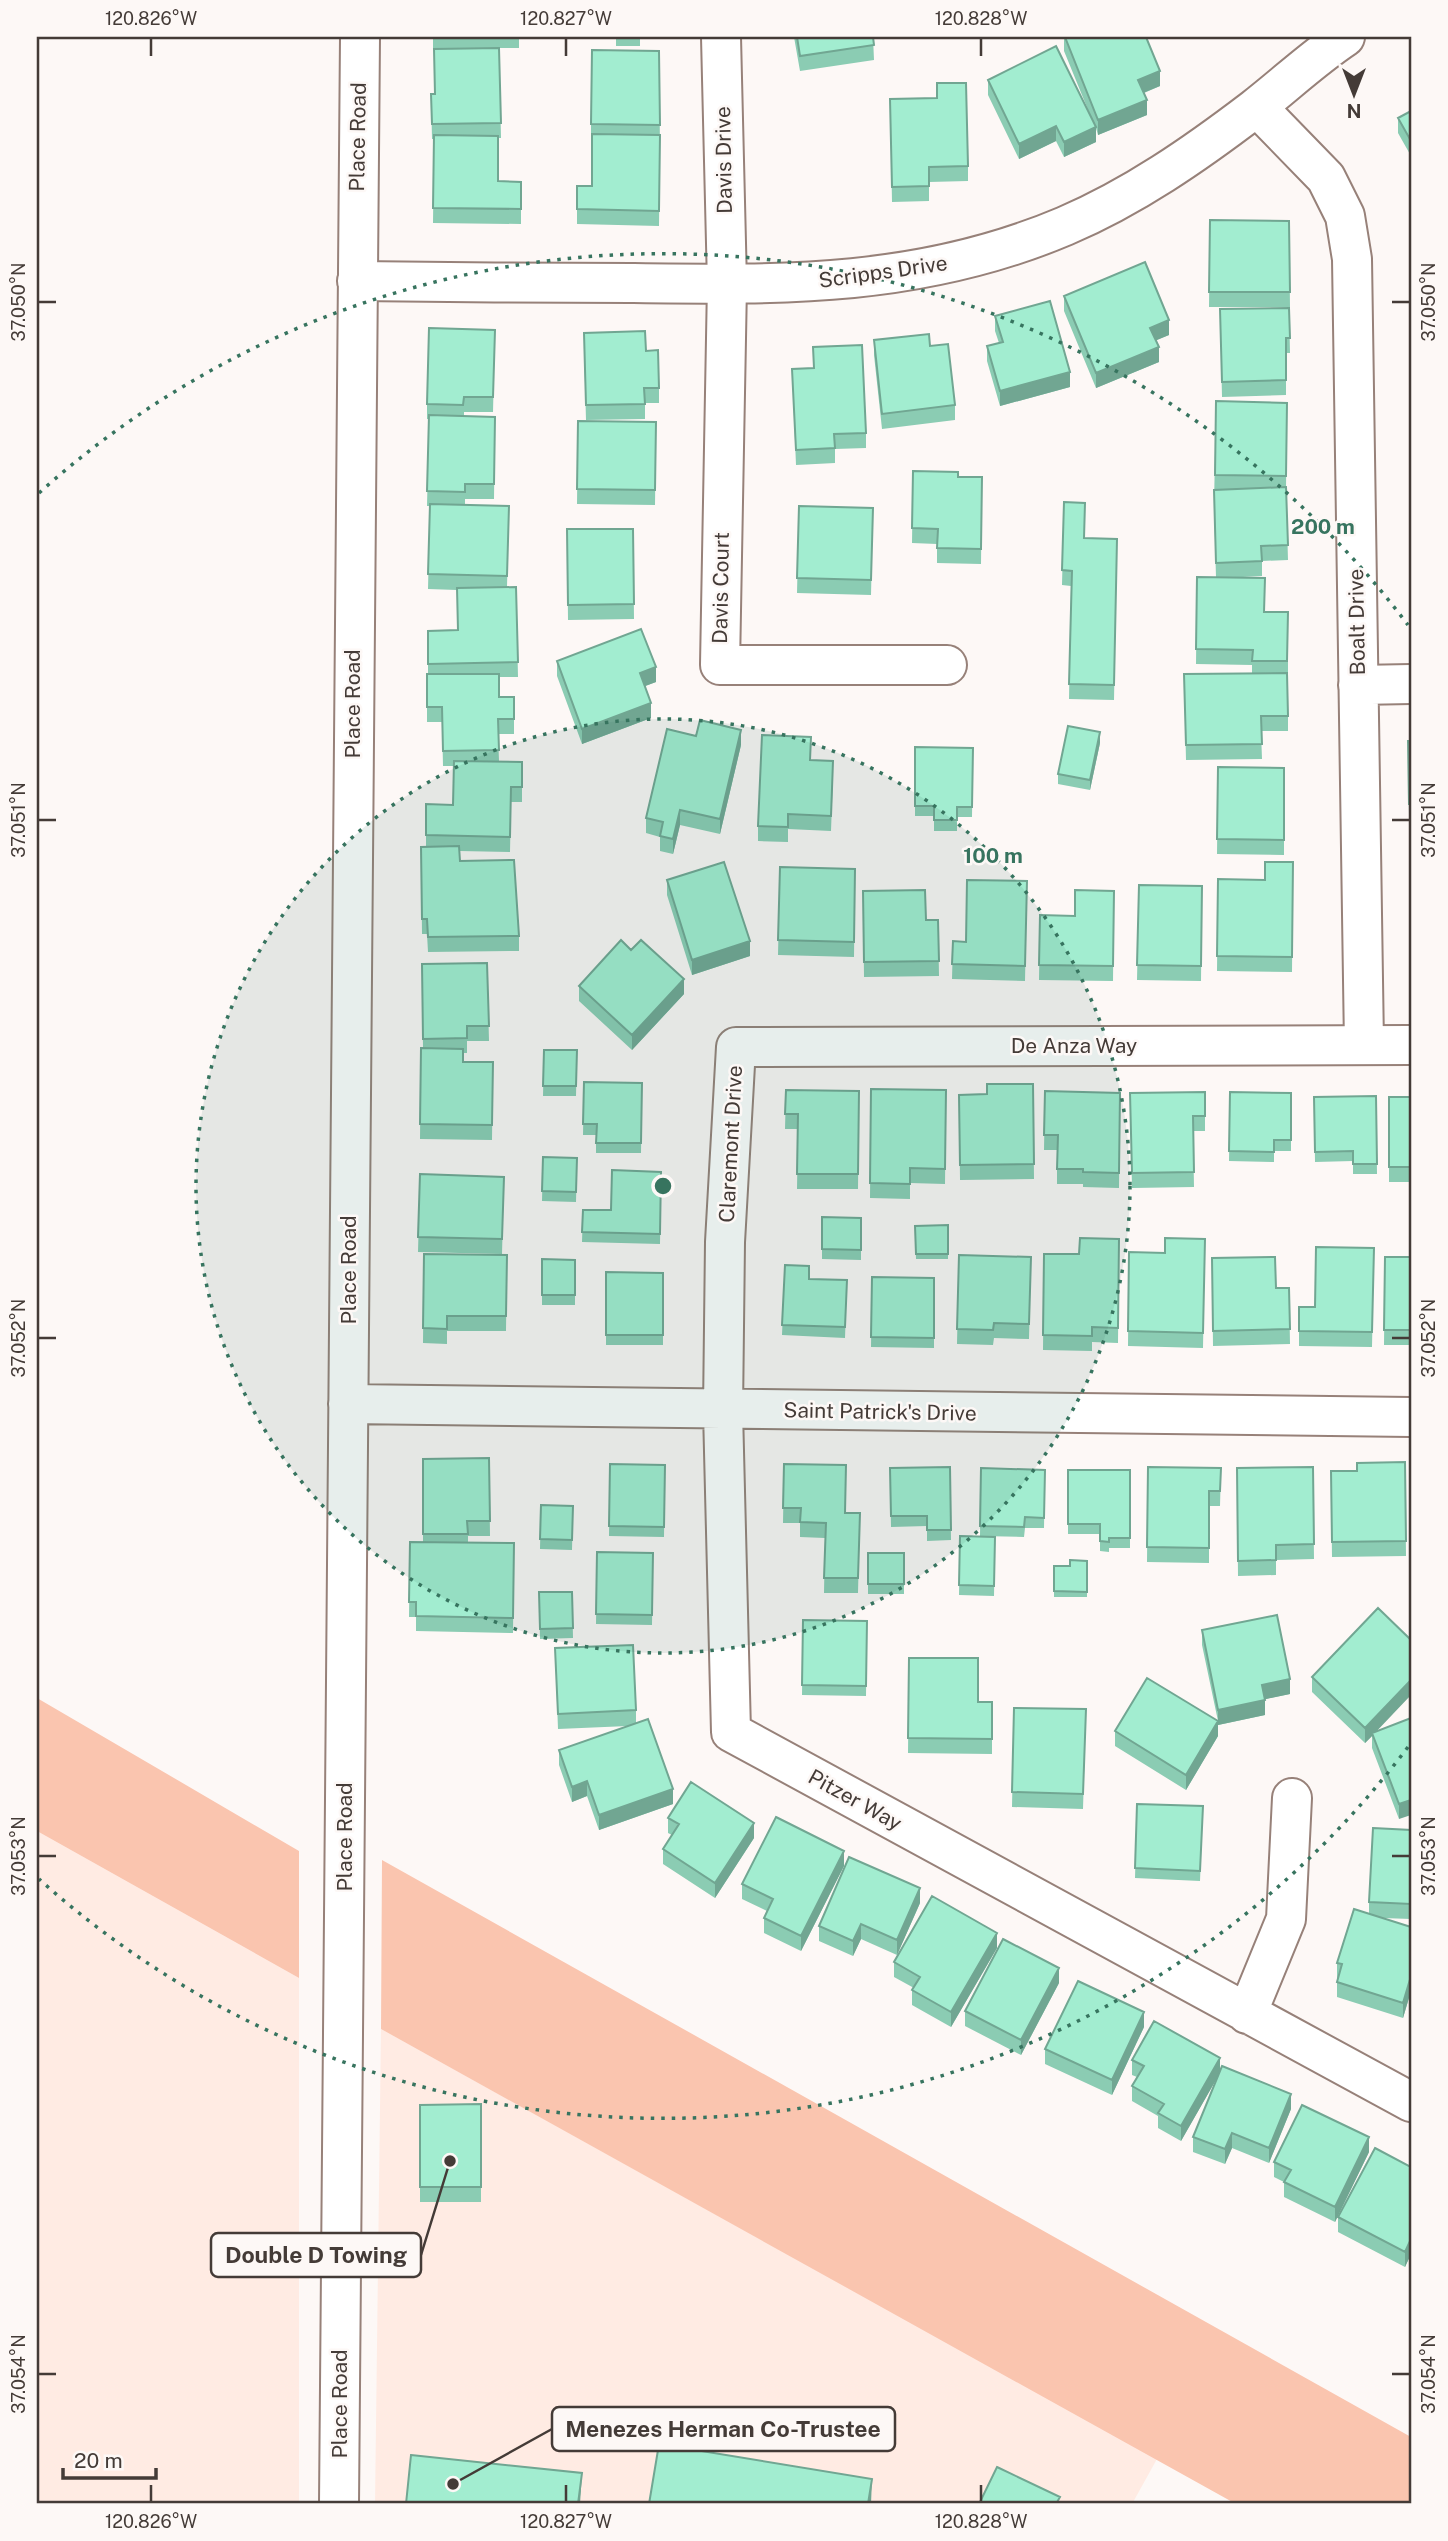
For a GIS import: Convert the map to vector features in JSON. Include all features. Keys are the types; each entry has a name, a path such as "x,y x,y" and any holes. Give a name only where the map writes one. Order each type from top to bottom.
{"street":[{"name":"Place Road","path":"339,2504 360,37"},
{"name":"Davis Drive","path":"721,37 727,284"},
{"name":"Scripps Drive","path":"357,281 727,284 831,282 945,265 1002,249 1066,226 1125,196 1176,166 1345,37"},
{"name":"Boalt Drive","path":"1256,107 1326,178 1345,216 1352,259 1364,1045"},
{"name":"Davis Court","path":"727,284 720,665 947,665"},
{"path":"1358,685 1411,684"},
{"name":"De Anza Way","path":"736,1047 1411,1045"},
{"name":"Claremont Drive","path":"725,1242 736,1047"},
{"name":"Pitzer Way","path":"725,1242 723,1410 731,1732 1411,2102"},
{"name":"Saint Patrick's Drive","path":"348,1404 1411,1417"},
{"path":"1247,2014 1286,1919 1292,1798"}],"shaded area":[{"path":"37,1698 299,1851 299,1978 37,1831"},
{"path":"37,1831 299,1978 299,2504 37,2504"},
{"path":"382,1860 1411,2437 1411,2504 1236,2504 381,2029"},
{"path":"381,2029 1157,2459 1132,2504 375,2504"}],"building":[{"path":"797,37 873,37 874,45 800,56"},
{"path":"1065,37 1146,37 1160,71 1138,80 1147,100 1098,120"},
{"path":"1056,46 1096,127 1064,142 1056,126 1019,144 988,80"},
{"path":"499,48 501,123 432,124 431,94 435,94 434,49"},
{"path":"592,50 659,51 660,125 591,124"},
{"path":"937,83 966,83 968,166 929,167 929,186 892,187 890,99 937,98"},
{"path":"1411,111 1411,141 1398,118"},
{"path":"592,134 660,135 659,211 577,209 577,186 592,186"},
{"path":"434,135 498,136 498,181 521,182 521,209 433,208"},
{"path":"1210,220 1289,221 1290,292 1209,292"},
{"path":"1145,262 1169,320 1150,328 1159,347 1096,373 1064,296"},
{"path":"1050,301 1070,372 1000,391 987,346 1003,342 995,316"},
{"path":"1289,308 1290,338 1286,338 1286,380 1222,382 1220,309"},
{"path":"429,328 495,330 493,397 464,397 463,405 427,404"},
{"path":"645,331 646,351 658,350 659,388 644,388 645,404 586,405 584,333"},
{"path":"929,334 930,346 948,344 955,405 882,414 874,340"},
{"path":"862,345 866,433 834,434 835,448 796,450 792,369 814,368 813,347"},
{"path":"1216,401 1287,403 1286,476 1215,475"},
{"path":"429,415 495,417 494,484 465,484 465,492 427,491"},
{"path":"578,421 656,422 655,490 577,489"},
{"path":"913,471 958,472 958,477 982,477 981,549 937,548 938,529 912,528"},
{"path":"1286,487 1288,545 1261,546 1262,561 1216,563 1214,490"},
{"path":"1064,502 1085,503 1084,538 1117,539 1114,685 1069,684 1072,571 1062,570"},
{"path":"430,504 509,506 507,576 428,574"},
{"path":"799,506 873,508 871,580 797,578"},
{"path":"567,529 633,529 634,604 568,605"},
{"path":"1197,577 1265,578 1264,612 1288,612 1287,661 1252,661 1253,650 1196,649"},
{"path":"516,587 518,662 428,664 428,631 458,630 457,588"},
{"path":"641,629 656,667 640,673 651,703 582,729 557,661"},
{"path":"1287,673 1288,716 1261,716 1262,744 1186,745 1184,674"},
{"path":"427,674 499,674 499,697 514,697 514,719 498,719 499,750 443,751 442,707 427,707"},
{"path":"700,720 741,730 720,819 680,810 673,839 660,836 663,822 646,818 667,729 696,736"},
{"path":"1068,726 1100,732 1090,780 1058,774"},
{"path":"762,735 811,737 810,760 833,761 831,816 788,814 788,827 758,826"},
{"path":"1408,741 1411,741 1411,804 1409,804"},
{"path":"915,747 973,748 972,807 957,807 957,820 934,820 934,806 915,806"},
{"path":"454,761 522,762 522,787 511,787 510,837 426,835 426,804 453,805"},
{"path":"1218,767 1284,768 1284,840 1217,839"},
{"path":"459,846 460,861 514,860 519,936 428,937 427,919 422,919 421,847"},
{"path":"724,862 750,941 692,960 667,880"},
{"path":"1265,862 1293,862 1292,957 1217,956 1218,879 1265,880"},
{"path":"780,867 855,869 854,942 778,940"},
{"path":"967,880 1027,881 1025,966 952,964 953,941 966,942"},
{"path":"1139,885 1202,886 1201,966 1137,965"},
{"path":"925,890 926,920 938,920 939,961 864,962 863,891"},
{"path":"1075,890 1114,891 1113,966 1039,965 1040,915 1075,916"},
{"path":"621,940 631,950 641,940 684,979 632,1035 579,986"},
{"path":"487,963 489,1026 467,1026 467,1038 423,1039 422,964"},
{"path":"421,1048 463,1049 463,1062 493,1062 492,1125 420,1124"},
{"path":"544,1050 577,1050 576,1086 543,1086"},
{"path":"584,1082 642,1083 641,1143 596,1143 597,1124 583,1124"},
{"path":"987,1084 1033,1084 1034,1164 960,1165 959,1095 987,1094"},
{"path":"871,1089 946,1090 945,1169 910,1168 910,1184 870,1183"},
{"path":"786,1090 859,1091 858,1174 797,1174 798,1114 785,1114"},
{"path":"1045,1091 1120,1093 1119,1173 1057,1169 1058,1135 1044,1135"},
{"path":"1205,1092 1205,1116 1193,1116 1194,1172 1132,1173 1130,1093"},
{"path":"1230,1092 1291,1093 1291,1140 1274,1140 1274,1152 1229,1151"},
{"path":"1376,1096 1377,1164 1353,1164 1353,1151 1315,1152 1314,1097"},
{"path":"1389,1097 1411,1097 1411,1167 1389,1167"},
{"path":"543,1157 577,1158 576,1192 542,1191"},
{"path":"612,1170 661,1172 660,1234 582,1232 583,1210 611,1210"},
{"path":"420,1174 504,1177 502,1239 418,1237"},
{"path":"822,1217 861,1218 861,1250 822,1249"},
{"path":"948,1225 948,1254 916,1254 915,1226"},
{"path":"1080,1238 1119,1239 1118,1328 1092,1327 1092,1336 1043,1335 1044,1254 1079,1254"},
{"path":"1165,1238 1205,1239 1203,1333 1128,1331 1129,1252 1165,1253"},
{"path":"1316,1247 1374,1248 1372,1332 1299,1331 1299,1307 1315,1307"},
{"path":"424,1254 507,1255 506,1316 447,1316 447,1329 423,1328"},
{"path":"959,1255 1031,1257 1029,1324 994,1323 993,1330 957,1329"},
{"path":"1275,1257 1276,1288 1289,1288 1290,1329 1213,1331 1212,1258"},
{"path":"1385,1257 1411,1257 1411,1330 1384,1330"},
{"path":"542,1259 575,1260 575,1295 542,1295"},
{"path":"785,1265 809,1266 809,1279 847,1280 845,1327 782,1325"},
{"path":"606,1272 663,1273 663,1335 606,1335"},
{"path":"872,1277 934,1278 934,1338 871,1337"},
{"path":"489,1458 490,1521 467,1521 468,1534 423,1534 423,1459"},
{"path":"1405,1462 1406,1541 1332,1542 1331,1471 1357,1471 1357,1463"},
{"path":"610,1464 665,1465 664,1527 609,1526"},
{"path":"784,1464 846,1465 845,1513 860,1513 858,1578 824,1578 826,1523 800,1522 801,1508 783,1508"},
{"path":"950,1467 951,1530 927,1530 927,1516 891,1516 890,1468"},
{"path":"1148,1467 1221,1468 1220,1491 1209,1491 1209,1548 1147,1547"},
{"path":"1313,1467 1314,1544 1276,1545 1276,1560 1238,1561 1237,1468"},
{"path":"981,1468 1045,1470 1044,1518 1025,1517 1024,1527 980,1526"},
{"path":"1068,1470 1130,1470 1130,1538 1100,1541 1100,1524 1068,1524"},
{"path":"541,1505 573,1506 572,1540 540,1539"},
{"path":"960,1536 995,1537 994,1586 959,1585"},
{"path":"410,1542 514,1543 513,1618 416,1616 416,1602 409,1602"},
{"path":"597,1552 653,1553 652,1615 596,1614"},
{"path":"868,1553 904,1553 904,1584 868,1584"},
{"path":"1070,1560 1087,1561 1087,1592 1054,1591 1054,1566 1070,1566"},
{"path":"539,1592 572,1592 573,1628 540,1629"},
{"path":"1378,1608 1411,1640 1411,1680 1365,1728 1312,1677"},
{"path":"1277,1615 1290,1679 1262,1685 1265,1700 1218,1710 1202,1630"},
{"path":"803,1620 867,1621 866,1686 802,1685"},
{"path":"633,1645 636,1710 558,1714 555,1648"},
{"path":"909,1658 978,1658 978,1702 992,1702 992,1739 908,1738"},
{"path":"1147,1678 1218,1721 1186,1775 1115,1731"},
{"path":"1014,1708 1086,1709 1083,1794 1012,1792"},
{"path":"1411,1718 1411,1800 1399,1804 1372,1733"},
{"path":"648,1719 673,1789 599,1815 587,1781 572,1787 559,1750"},
{"path":"691,1782 754,1823 715,1883 663,1849 679,1824 668,1818"},
{"path":"1137,1804 1203,1806 1200,1871 1135,1868"},
{"path":"776,1817 844,1851 801,1936 764,1918 773,1899 742,1884"},
{"path":"1373,1828 1411,1830 1411,1904 1369,1902"},
{"path":"849,1857 920,1888 897,1940 861,1924 853,1941 819,1926"},
{"path":"932,1896 997,1933 951,2012 912,1990 920,1977 894,1962"},
{"path":"1354,1909 1411,1927 1411,1976 1403,2003 1337,1982 1342,1964 1337,1963"},
{"path":"1003,1939 1059,1968 1021,2040 965,2011"},
{"path":"1078,1981 1144,2012 1112,2080 1045,2049"},
{"path":"1154,2021 1220,2058 1181,2126 1158,2113 1164,2104 1132,2086 1144,2066 1132,2060"},
{"path":"1222,2066 1291,2094 1269,2148 1232,2133 1225,2149 1193,2137"},
{"path":"481,2104 481,2187 420,2187 420,2105"},
{"path":"1302,2105 1369,2137 1335,2207 1284,2182 1291,2170 1274,2162"},
{"path":"1375,2148 1411,2167 1411,2239 1405,2252 1338,2217"},
{"path":"659,2444 872,2479 868,2504 649,2504"},
{"path":"411,2455 582,2473 578,2504 406,2504"},
{"path":"997,2467 1060,2497 1056,2504 979,2504"}],"place":[{"name":"Double D Towing","path":"450,2161"},
{"name":"Menezes Herman Co-Trustee","path":"453,2484"}]}
